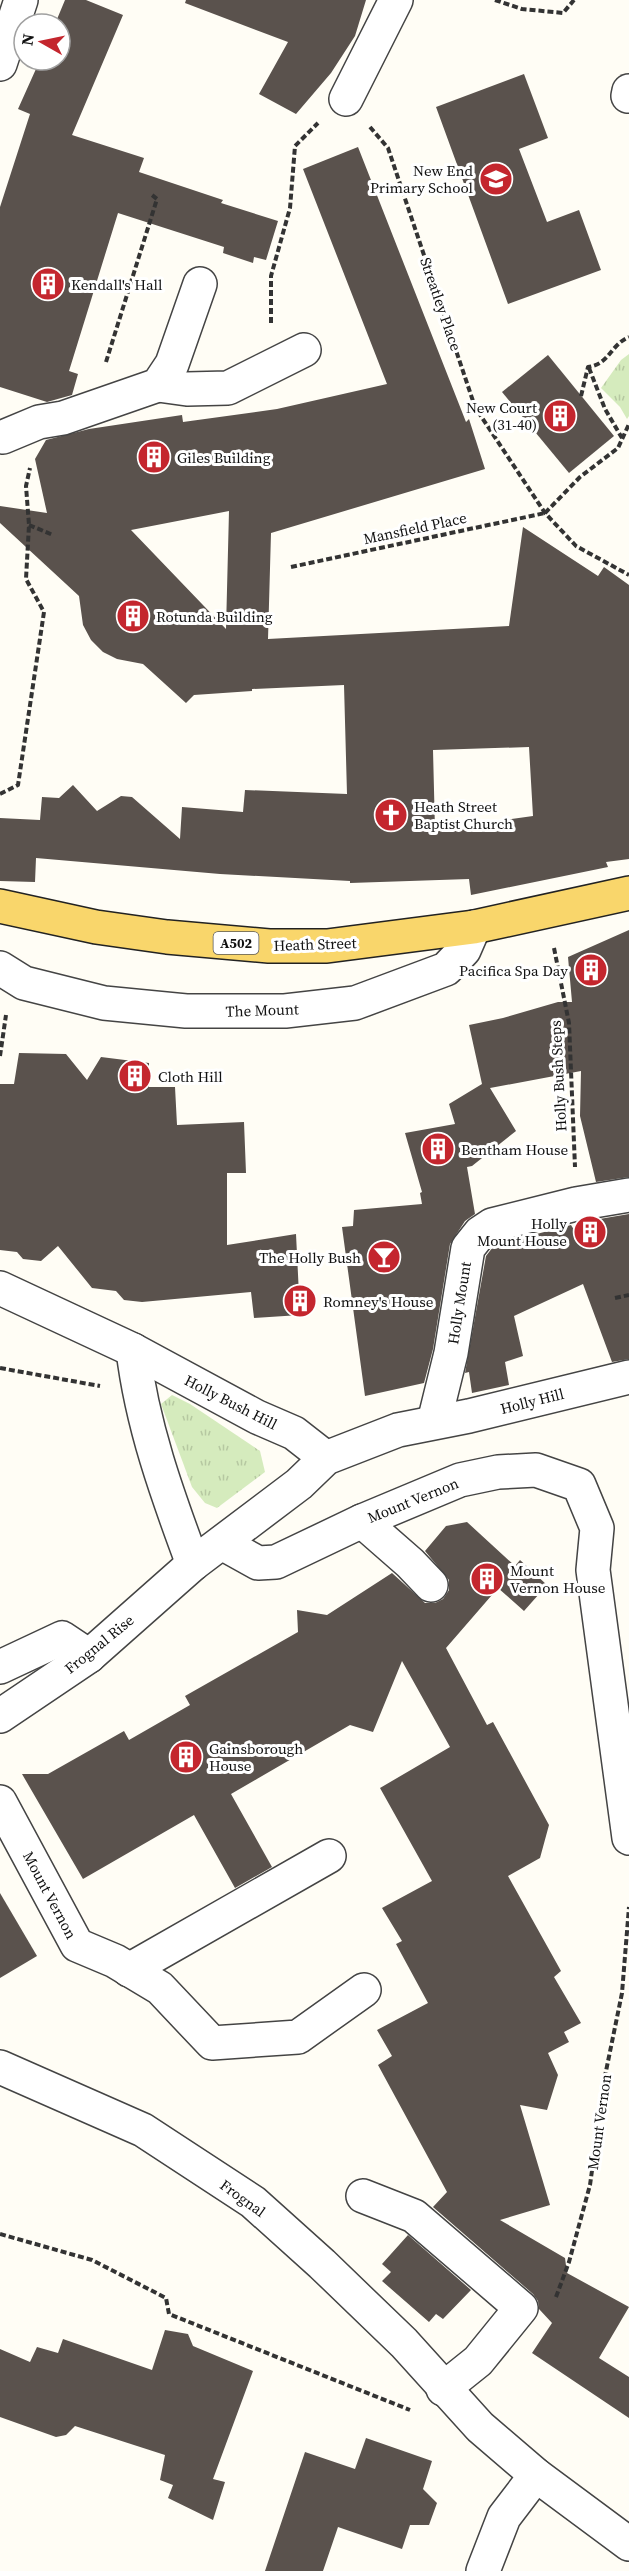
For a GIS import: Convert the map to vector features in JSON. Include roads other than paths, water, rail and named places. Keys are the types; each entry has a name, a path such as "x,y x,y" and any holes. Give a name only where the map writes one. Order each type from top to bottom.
{"main road":[{"name":"Heath Street","path":"0,906 96,927 167,937 269,946 327,946 474,927 629,893"}],"street":[{"path":"0,64 21,0"},
{"path":"346,99 396,0"},
{"path":"158,385 172,364 200,284"},
{"path":"3,437 39,422 93,408 158,385 187,389 228,388 304,350"},
{"name":"The Mount","path":"9,982 104,1003 186,1011 285,1011 343,1004 393,990 446,969 464,950 474,927"},
{"name":"Holly Mount","path":"434,1422 450,1353 468,1248 480,1233 492,1225 576,1204 629,1195"},
{"name":"Holly Bush Hill","path":"0,1288 133,1350 257,1417 294,1433 326,1458"},
{"path":"133,1350 138,1385 160,1476 193,1564 299,1484 326,1458 398,1430 434,1422"},
{"name":"Holly Hill","path":"434,1422 469,1416 629,1377"},
{"name":"Mount Vernon","path":"222,1543 258,1563 276,1562 362,1521 460,1480 498,1472 536,1470 579,1485 597,1528 592,1570 629,1838"},
{"path":"362,1521 410,1563 431,1585"},
{"name":"Frognal Rise","path":"0,1716 89,1656 193,1564"},
{"path":"0,1667 62,1638 89,1656"},
{"name":"Mount Vernon","path":"0,1802 77,1945 160,1988 212,2043 298,2037 364,1990"},
{"path":"129,1970 329,1856"},
{"name":"Frognal","path":"0,2067 142,2130 253,2202 404,2343 443,2389 480,2427 536,2475 629,2544"},
{"path":"363,2196 414,2216 521,2308 478,2361 443,2389"},
{"path":"483,2571 504,2517 536,2475"}],"place":[{"name":"New End Primary School","path":"496,179"},
{"name":"Kendall's Hall","path":"48,284"},
{"name":"New Court (31-40)","path":"560,416"},
{"name":"Giles Building","path":"154,457"},
{"name":"Rotunda Building","path":"133,616"},
{"name":"Heath Street Baptist Church","path":"391,815"},
{"name":"Pacifica Spa Day","path":"591,970"},
{"name":"Cloth Hill","path":"135,1076"},
{"name":"Bentham House","path":"438,1149"},
{"name":"Holly Mount House","path":"590,1232"},
{"name":"The Holly Bush","path":"384,1257"},
{"name":"Romney's House","path":"300,1301"},
{"name":"Mount Vernon House","path":"487,1579"},
{"name":"Gainsborough House","path":"186,1757"}]}
